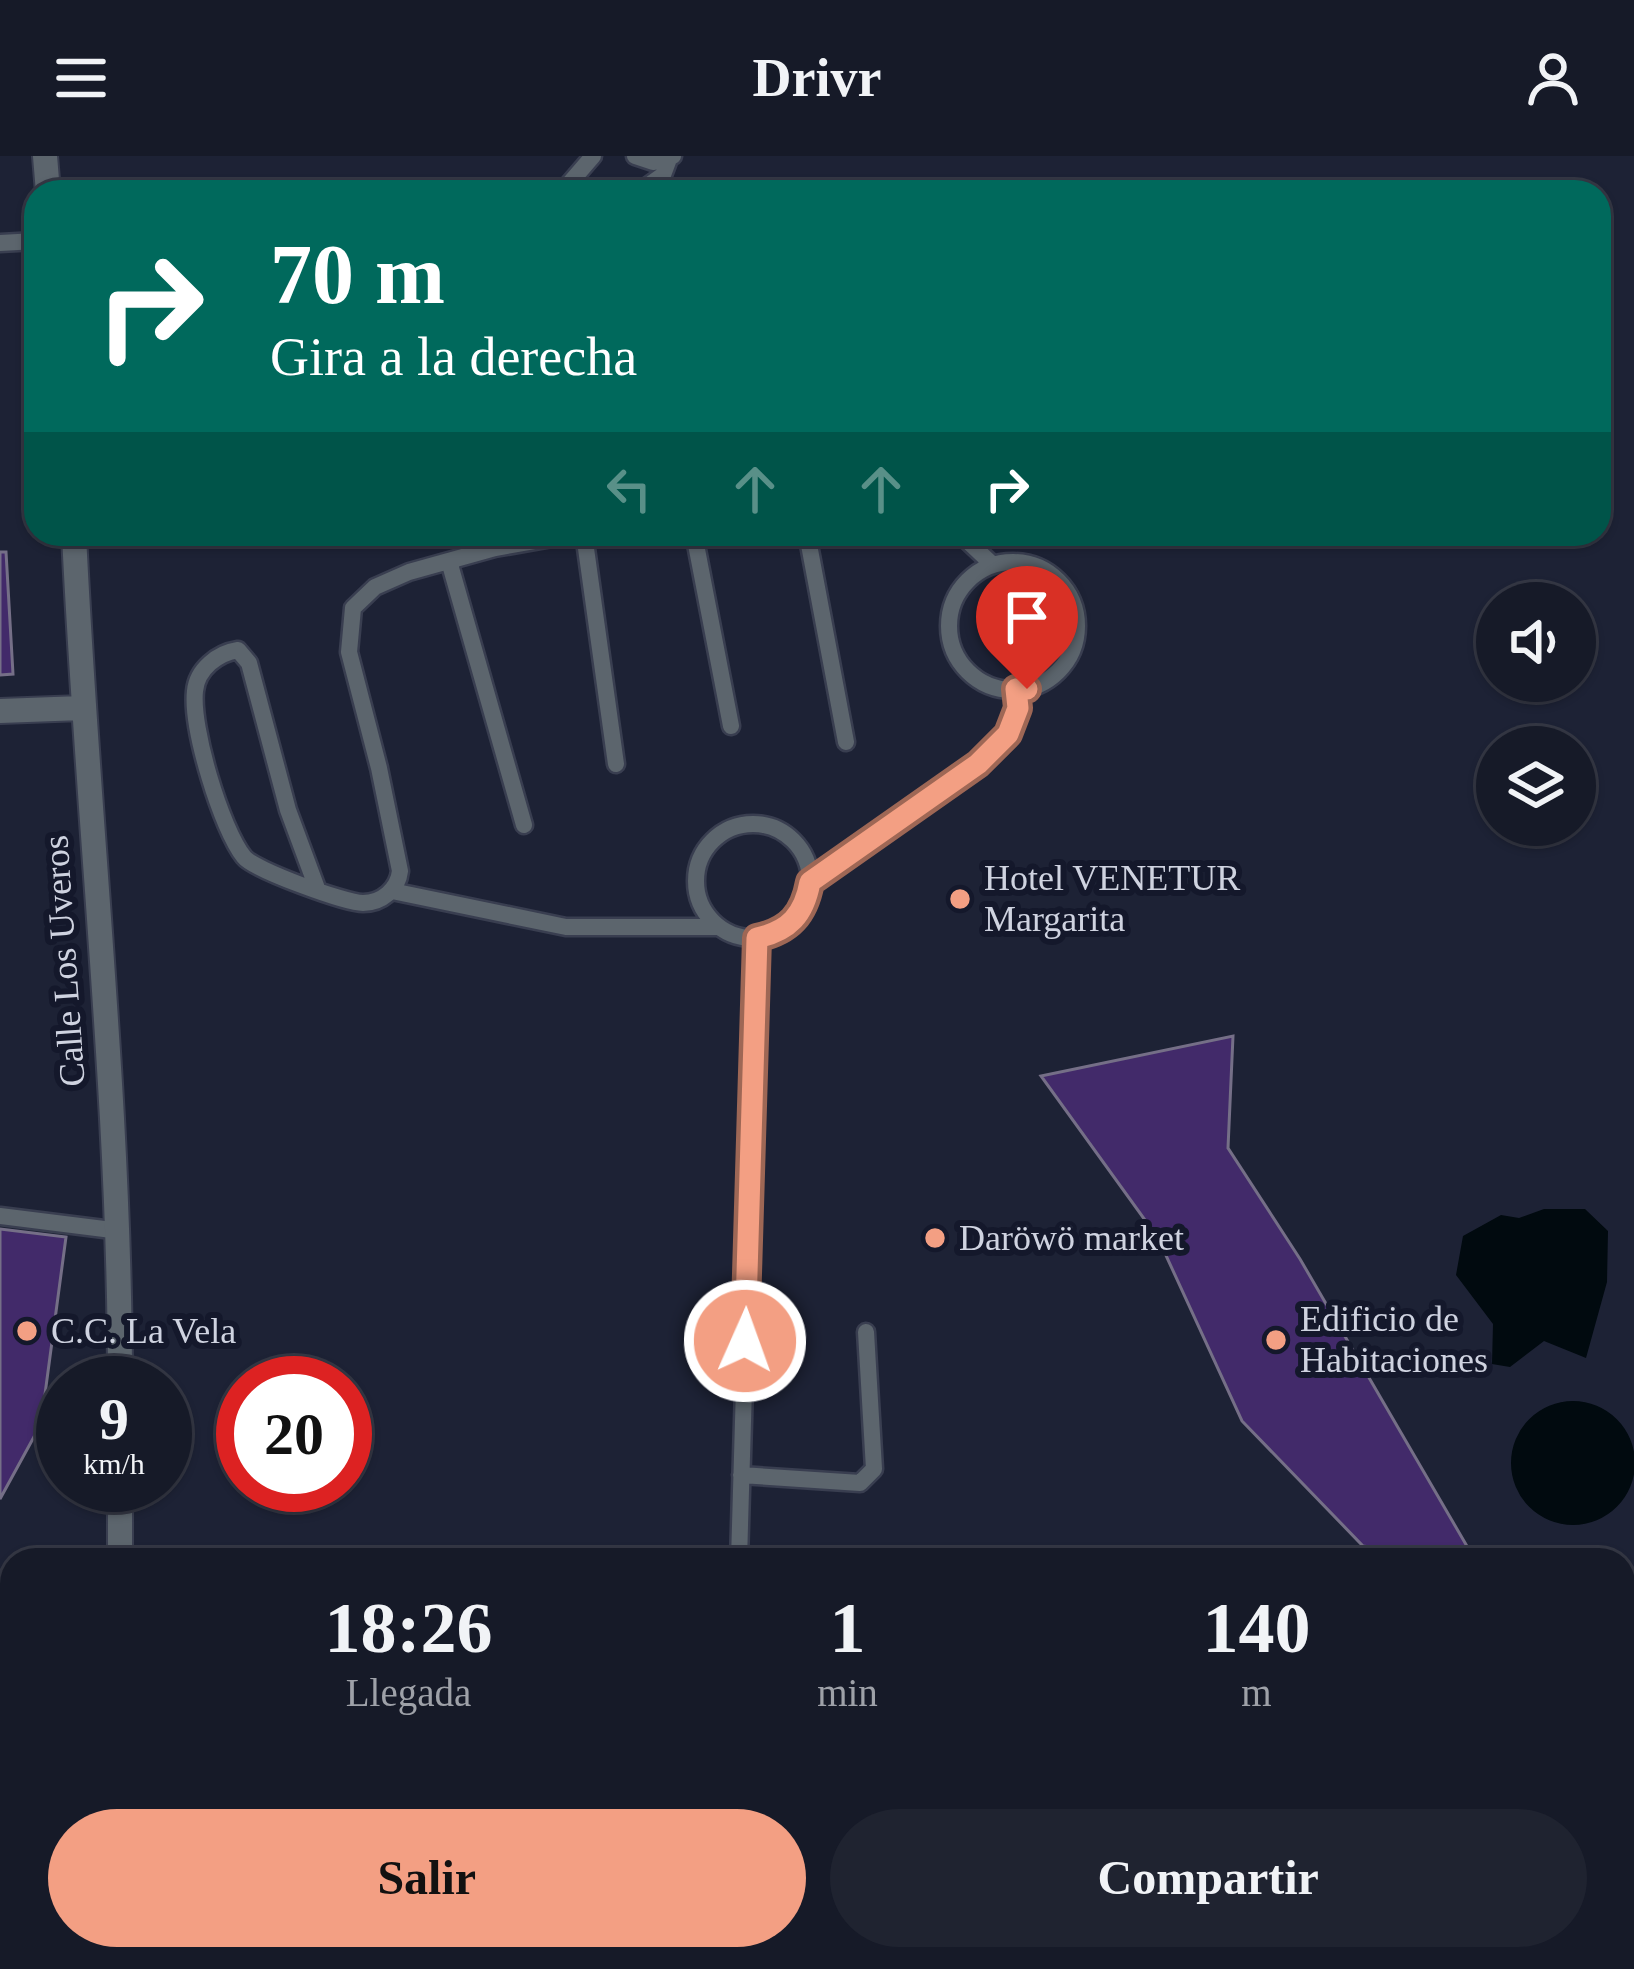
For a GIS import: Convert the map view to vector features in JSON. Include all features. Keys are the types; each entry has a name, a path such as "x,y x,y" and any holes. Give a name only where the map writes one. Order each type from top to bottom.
{"street":[{"name":"Calle Los Uveros","path":"75,546 120,1231 120,1356"},
{"path":"0,711 82,708"},
{"path":"120,1512 121,1548"}],"lane":[{"path":"572,180 593,156"},
{"path":"635,156 653,162 671,158"},
{"path":"318,891 288,810 249,663 238,650 226,652 202,672 195,691 207,776 245,860 318,891 359,904 379,901 392,891 400,871 380,768 349,652 353,608 375,587 449,561 521,546"},
{"path":"581,546 616,764"},
{"path":"696,546 731,726"},
{"path":"809,546 846,742"},
{"path":"973,546 992,564"},
{"path":"449,561 524,825"},
{"path":"1024,561 1048,570 1068,590 1078,615 1077,638 1062,669 1048,680 1016,689 990,686 974,678 958,661 947,632 951,604 965,581 992,564 1024,561"},
{"path":"810,882 978,764 1008,734 1018,708 1016,689"},
{"path":"392,891 566,927 718,927 757,938 776,934 793,923 807,902 810,882 802,851 784,833 764,825 735,827 708,847 696,877 698,896 718,927"},
{"path":"739,1548 757,938"},
{"path":"0,1216 120,1231"},
{"path":"741,1475 860,1483 868,1477 874,1469 866,1332"}],"shaded area":[{"path":"1544,1209 1585,1209 1608,1231 1607,1282 1586,1358 1544,1341 1510,1367 1492,1364 1493,1324 1456,1275 1463,1236 1501,1215 1519,1218"},
{"path":"1573,1401 1597,1406 1617,1419 1630,1439 1635,1463 1630,1487 1617,1507 1597,1520 1573,1525 1549,1520 1529,1507 1516,1487 1511,1463 1516,1439 1529,1419 1549,1406"}],"building":[{"path":"0,552 6,552 13,674 0,675"},
{"name":"Edificio de Habitaciones","path":"1233,1036 1228,1148 1300,1259 1468,1548 1363,1546 1242,1421 1158,1238 1041,1076"},
{"name":"C.C. La Vela","path":"0,1229 66,1237 50,1356 36,1356 36,1433 0,1499"}],"place":[{"name":"Hotel VENETUR Margarita","path":"960,899"},
{"name":"Daröwö market","path":"935,1238"},
{"name":"C.C. La Vela","path":"27,1331"},
{"name":"Edificio de Habitaciones","path":"1276,1340"}],"route":[{"path":"745,1341 757,938 776,934 793,923 807,902 810,882 978,764 1008,734 1018,708 1016,689 1027,689"}]}
